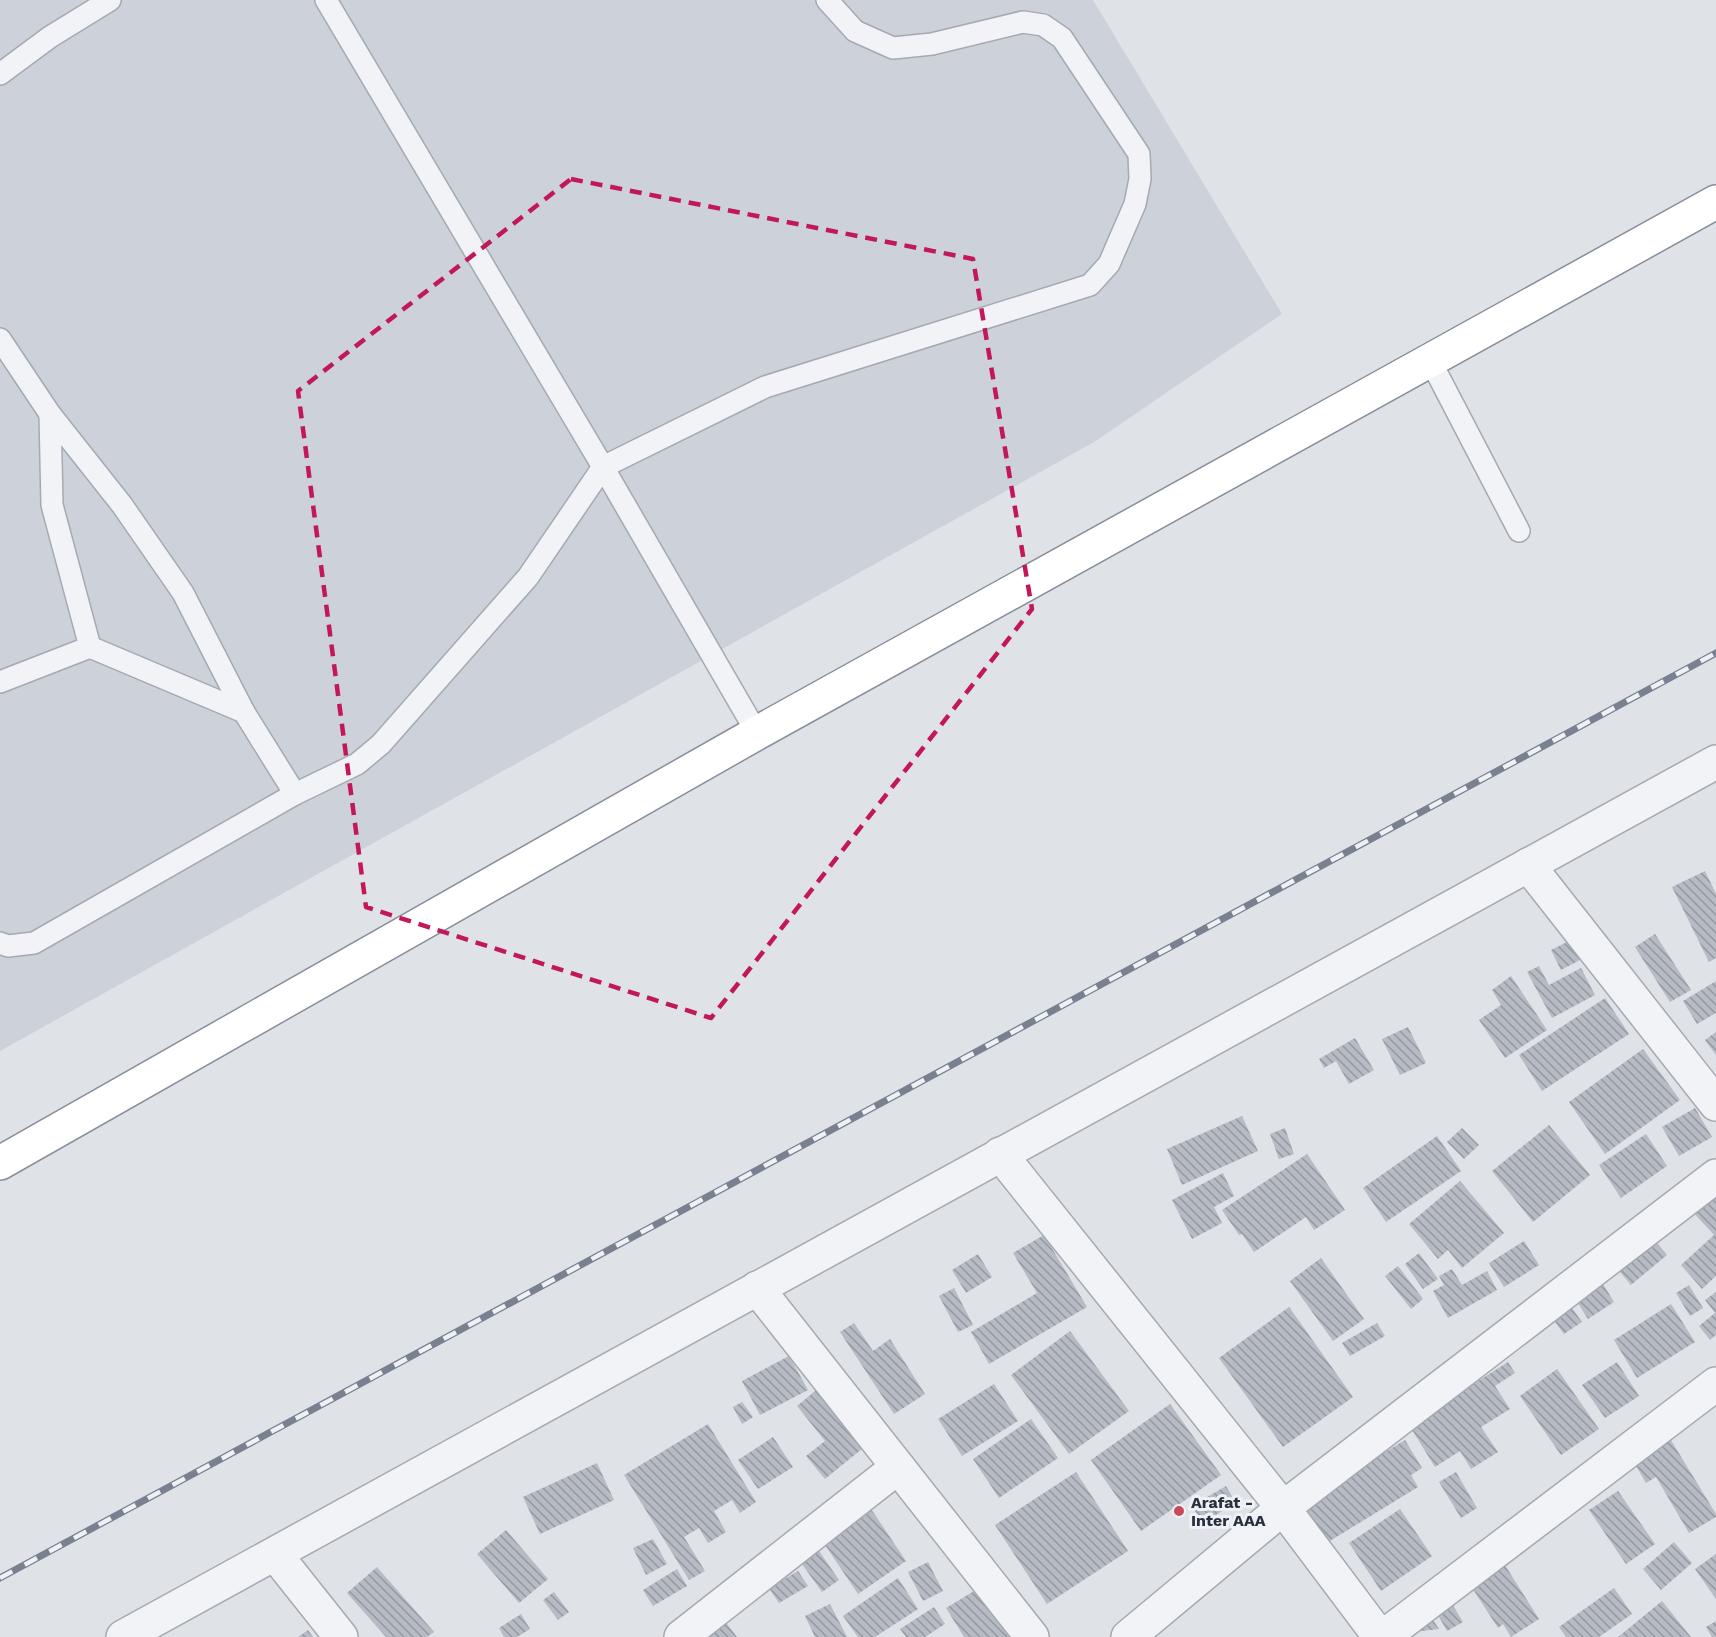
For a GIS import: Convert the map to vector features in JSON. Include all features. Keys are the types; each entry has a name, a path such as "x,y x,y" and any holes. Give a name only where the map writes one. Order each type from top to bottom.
{"highway":[{"path":"0,1163 757,733 1716,202"}],"street":[{"path":"123,1637 1716,762"},
{"path":"1528,865 1716,1104"},
{"path":"1000,1154 1283,1508 1382,1637 1716,1384"},
{"path":"1128,1637 1283,1508 1716,1176"},
{"path":"757,1288 1032,1637"},
{"path":"681,1637 898,1467"},
{"path":"275,1554 341,1637"}],"lane":[{"path":"0,74 50,37 110,0"},
{"path":"326,0 603,467 757,733"},
{"path":"0,943 8,946 34,944 295,794 357,764 381,744 528,577 603,467 765,387 1090,285 1109,264 1135,204 1140,179 1139,154 1062,38 1043,25 1023,22 932,44 893,48 855,31 827,0"},
{"path":"0,339 50,414 122,505 183,593 244,712 295,794"},
{"path":"1430,360 1519,531"},
{"path":"50,414 52,505 90,647"},
{"path":"0,682 90,647 244,712"}],"highlighted area":[{"path":"571,179 973,259 1032,609 711,1018 366,907 298,391"}],"shaded area":[{"path":"0,0 1093,0 1282,314 1094,442 0,1051"}],"building":[{"path":"1705,871 1716,894 1716,958 1709,962 1672,887"},
{"path":"1655,934 1691,990 1670,1002 1635,947"},
{"path":"1569,941 1580,960 1561,970 1551,950"},
{"path":"1539,966 1549,985 1581,968 1595,995 1552,1018 1527,972"},
{"path":"1511,976 1547,1030 1505,1058 1479,1020 1501,1005 1492,990"},
{"path":"1716,981 1716,1013 1697,1024 1683,1001"},
{"path":"1605,998 1629,1034 1542,1091 1519,1055"},
{"path":"1408,1027 1426,1063 1400,1075 1382,1039"},
{"path":"1716,1032 1716,1055 1705,1040"},
{"path":"1355,1038 1374,1070 1349,1084 1336,1061 1324,1068 1319,1059"},
{"path":"1643,1049 1680,1100 1605,1154 1569,1102"},
{"path":"1695,1108 1712,1137 1679,1156 1662,1127"},
{"path":"1242,1116 1258,1151 1182,1185 1167,1149"},
{"path":"1549,1125 1590,1175 1533,1222 1492,1171"},
{"path":"1285,1128 1294,1154 1279,1159 1270,1134"},
{"path":"1462,1128 1479,1145 1464,1159 1447,1142"},
{"path":"1646,1134 1667,1166 1621,1198 1599,1165"},
{"path":"1437,1136 1461,1171 1386,1222 1363,1188"},
{"path":"1307,1154 1345,1210 1314,1230 1306,1217 1254,1252 1222,1210"},
{"path":"1223,1173 1234,1196 1214,1207 1222,1223 1192,1239 1172,1200"},
{"path":"1460,1181 1504,1233 1462,1268 1448,1250 1438,1259 1409,1224"},
{"path":"1716,1187 1716,1276 1702,1289 1681,1265 1714,1235 1691,1210"},
{"path":"1044,1235 1087,1307 989,1364 971,1332 1037,1293 1013,1253"},
{"path":"1651,1236 1667,1255 1631,1285 1615,1266"},
{"path":"1524,1241 1539,1265 1504,1287 1489,1263"},
{"path":"1419,1253 1438,1279 1423,1289 1405,1264"},
{"path":"978,1254 992,1277 966,1293 952,1270"},
{"path":"1321,1258 1364,1319 1333,1341 1290,1281"},
{"path":"1398,1266 1423,1299 1411,1309 1385,1276"},
{"path":"1452,1269 1462,1285 1487,1271 1497,1290 1448,1318 1433,1291 1444,1285 1439,1276"},
{"path":"1603,1284 1614,1302 1588,1319 1576,1300"},
{"path":"1689,1285 1703,1308 1690,1316 1676,1293"},
{"path":"954,1288 973,1325 958,1332 939,1296"},
{"path":"1716,1292 1716,1335 1710,1340 1699,1326 1715,1313 1705,1300"},
{"path":"1671,1304 1695,1342 1637,1378 1614,1340"},
{"path":"1570,1305 1582,1322 1564,1334 1552,1318"},
{"path":"1289,1307 1353,1397 1283,1447 1219,1358"},
{"path":"854,1323 873,1351 890,1339 925,1394 894,1414 840,1332"},
{"path":"1377,1323 1385,1336 1350,1356 1342,1343"},
{"path":"1070,1331 1129,1411 1069,1454 1011,1375"},
{"path":"789,1356 808,1390 760,1415 742,1381"},
{"path":"1508,1362 1515,1373 1495,1386 1510,1409 1481,1427 1498,1452 1471,1469 1460,1451 1435,1467 1409,1425"},
{"path":"1617,1362 1639,1396 1605,1418 1582,1385"},
{"path":"1557,1369 1599,1429 1561,1455 1520,1396"},
{"path":"994,1384 1018,1421 962,1456 938,1419"},
{"path":"821,1386 868,1444 825,1479 806,1456 825,1441 797,1406"},
{"path":"742,1402 753,1417 742,1424 733,1407"},
{"path":"1170,1404 1221,1475 1141,1531 1091,1460"},
{"path":"1031,1419 1058,1458 999,1498 973,1459"},
{"path":"708,1424 756,1502 740,1513 732,1500 714,1511 726,1532 708,1543 699,1528 684,1537 705,1571 689,1580 624,1475"},
{"path":"773,1437 793,1467 758,1489 738,1460"},
{"path":"1669,1437 1716,1514 1716,1517 1689,1533 1656,1477 1646,1483 1632,1459"},
{"path":"1405,1440 1422,1468 1411,1475 1418,1487 1320,1547 1296,1507"},
{"path":"597,1463 614,1500 540,1534 523,1497"},
{"path":"1076,1472 1128,1551 1047,1604 995,1525"},
{"path":"1456,1472 1477,1508 1461,1518 1439,1482"},
{"path":"1226,1486 1236,1503 1202,1523 1192,1506"},
{"path":"1618,1491 1655,1544 1626,1564 1589,1510"},
{"path":"867,1503 906,1561 858,1594 819,1536"},
{"path":"1400,1509 1432,1556 1381,1591 1349,1543"},
{"path":"506,1530 548,1579 519,1603 477,1554"},
{"path":"653,1539 667,1564 646,1575 633,1548"},
{"path":"1674,1542 1692,1563 1661,1590 1643,1569"},
{"path":"817,1548 839,1580 822,1592 799,1560"},
{"path":"1716,1554 1716,1599 1695,1569"},
{"path":"928,1562 943,1591 923,1601 908,1572"},
{"path":"1503,1562 1539,1619 1511,1637 1503,1624 1498,1628 1469,1583"},
{"path":"377,1567 434,1632 427,1637 386,1637 347,1593"},
{"path":"677,1569 687,1586 653,1606 643,1590"},
{"path":"798,1571 808,1586 779,1603 769,1588"},
{"path":"898,1578 918,1609 875,1637 858,1637 843,1616"},
{"path":"979,1588 1009,1637 964,1637 946,1608"},
{"path":"1614,1588 1632,1614 1599,1637 1566,1637 1559,1627"},
{"path":"554,1592 569,1612 558,1620 543,1600"},
{"path":"1449,1599 1463,1622 1447,1631 1434,1608"},
{"path":"1662,1601 1691,1637 1618,1637 1623,1633"},
{"path":"830,1604 847,1637 815,1637 805,1616"},
{"path":"934,1607 945,1624 925,1637 906,1637 900,1629"},
{"path":"521,1614 530,1629 517,1637 504,1637 499,1628"},
{"path":"1431,1617 1439,1629 1414,1632"},
{"path":"724,1620 737,1637 701,1637"},
{"path":"1716,1621 1716,1637 1712,1637 1706,1627"},
{"path":"308,1630 313,1637 298,1637"}],"railway":[{"path":"0,1578 1716,653"}],"place":[{"name":"Arafat - Inter AAA","path":"1179,1511"}]}
